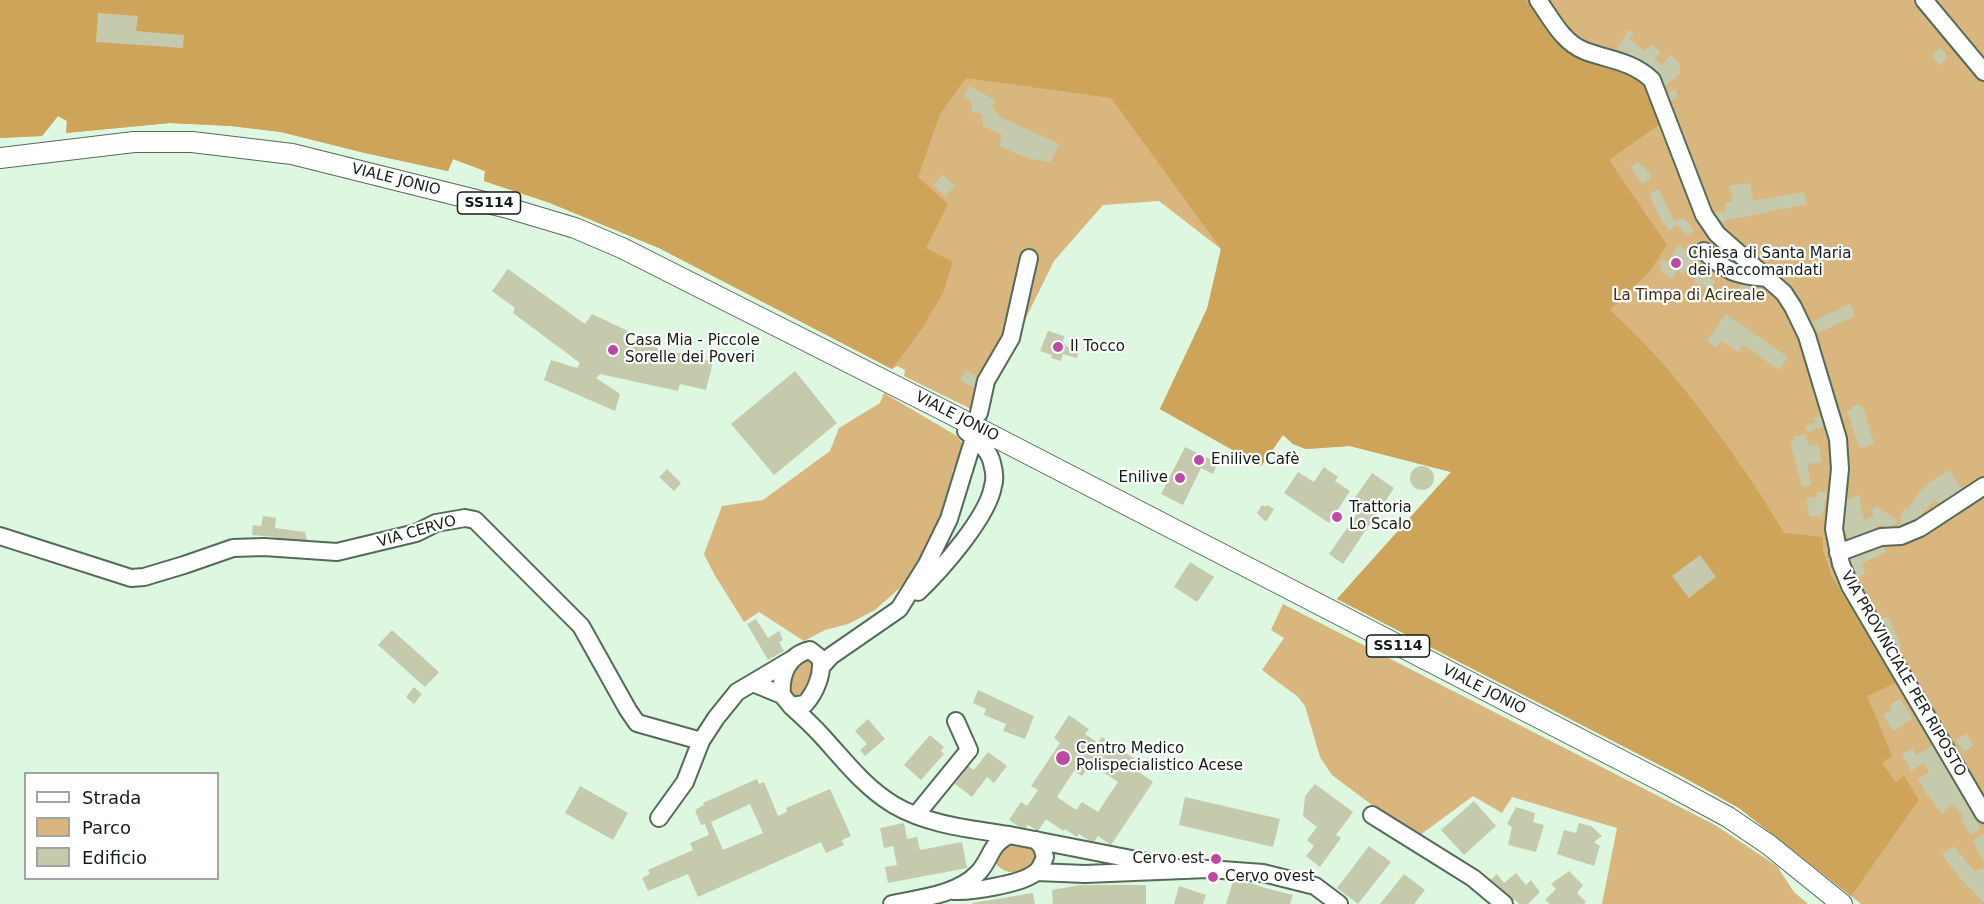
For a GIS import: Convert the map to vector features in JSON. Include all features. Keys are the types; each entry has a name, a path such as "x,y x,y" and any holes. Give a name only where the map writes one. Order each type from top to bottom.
{"main road":[{"name":"VIALE JONIO","path":"0,158 134,142 192,142 237,146 292,154 508,208 575,228 622,248 941,409 1728,817 1770,845 1842,904"}],"street":[{"name":"VIA PROVINCIALE PER RIPOSTO","path":"1538,0 1565,37 1575,46 1583,51 1622,61 1652,80 1704,215 1716,234 1784,293 1793,307 1807,336 1838,439 1840,469 1834,529 1838,553 1850,586 1984,814"},
{"path":"1924,0 1984,72"},
{"path":"1704,251 1718,264 1732,272 1744,276 1768,278"},
{"path":"979,413 986,381 1011,338 1029,258"},
{"path":"821,735 812,713 812,696 822,666 831,656 899,609 953,555 986,506 994,485 992,462 985,448 941,409"},
{"path":"899,609 927,564 949,519 972,444"},
{"path":"1838,553 1881,537 1901,536 1920,528 1984,486"},
{"name":"VIA CERVO","path":"0,536 131,578 144,577 233,548 264,547 337,552 416,533 436,523 465,518 474,520 581,626 637,723 702,741"},
{"path":"659,818 685,782 702,741 716,718 737,692 791,660 798,653 855,639"},
{"path":"810,650 820,658 822,666"},
{"path":"791,660 781,682 787,700 848,767 894,805 916,815 969,829 1188,870"},
{"path":"753,683 787,700 805,704 812,696"},
{"path":"916,815 969,750 956,721"},
{"path":"1372,815 1473,878 1504,904"},
{"path":"969,829 983,844 994,872 1000,877 1016,880"},
{"path":"950,891 977,874 989,858 993,846 1000,839 1009,836"},
{"path":"892,904 950,891 966,892 1028,878 1037,872 1045,857 1042,847 1036,840"},
{"path":"1037,872 1085,874 1226,870 1263,873 1315,886 1339,904"}],"green space":[{"name":"La Timpa di Acireale","path":"0,0 1984,0 1984,904 1861,904 1739,808 1337,599 1451,472 1350,446 1306,449 1293,444 1283,435 1261,466 1160,409 1207,309 1221,249 1159,201 1103,205 1054,261 979,413 904,376 905,370 897,366 892,369 659,248 550,203 484,181 485,171 453,159 448,171 281,132 231,126 170,123 66,133 67,121 58,116 42,136 0,138"},
{"path":"884,393 957,436 966,449 963,465 956,464 952,472 960,478 918,566 902,586 875,610 848,624 825,630 804,641 759,612 744,622 704,554 722,506 763,500 830,451 839,428 880,403"},
{"path":"1283,604 1715,825 1777,866 1794,892 1808,904 1602,904 1617,828 1512,797 1502,813 1473,796 1416,838 1332,775 1320,757 1305,706 1298,697 1262,670 1284,638 1271,630"},
{"path":"808,658 814,665 803,692 795,697 791,692 789,680 798,665"},
{"path":"1010,841 1031,845 1035,853 1035,860 1025,870 1009,872 1001,869 995,862 997,850"}],"shaded area":[{"name":"La Timpa di Acireale","path":"0,0 1526,0 1549,32 1570,53 1584,61 1630,74 1638,79 1648,91 1660,124 1609,160 1667,245 1649,272 1610,310 1659,359 1697,406 1743,468 1784,533 1823,537 1823,550 1831,575 1896,683 1867,696 1892,756 1882,763 1896,782 1904,776 1919,800 1851,896 1739,808 1337,599 1451,472 1350,446 1306,449 1293,444 1283,435 1261,466 1160,409 1207,309 1221,249 1111,98 966,78 940,114 918,177 948,204 926,248 953,262 943,293 923,327 892,369 659,248 550,203 484,181 485,171 453,159 448,171 281,132 231,126 170,123 66,133 67,121 58,116 42,136 0,138"}],"building":[{"path":"98,13 138,16 136,31 184,35 183,48 96,42"},
{"path":"1627,30 1634,32 1629,39 1645,51 1652,44 1661,53 1655,58 1661,65 1671,55 1680,63 1680,74 1664,87 1655,72 1617,48 1626,36"},
{"path":"1940,48 1948,57 1939,65 1932,55"},
{"path":"969,86 995,100 992,107 999,116 1059,144 1051,162 1030,159 1000,147 1001,134 983,126 982,114 972,112 971,101 964,98"},
{"path":"1675,90 1678,98 1669,101 1666,93"},
{"path":"1638,162 1641,166 1643,164 1652,178 1642,184 1631,167"},
{"path":"943,175 955,186 945,197 933,185"},
{"path":"1750,183 1753,201 1804,192 1807,204 1719,222 1714,213 1726,211 1725,203 1733,201 1729,186"},
{"path":"1659,189 1674,221 1684,218 1694,230 1687,236 1677,225 1669,230 1660,218 1649,194"},
{"name":"Chiesa di Santa Maria dei Raccomandati","path":"1679,245 1695,258 1683,274 1678,270 1672,279 1660,271 1663,267 1659,264 1663,258 1667,262"},
{"path":"1694,265 1706,270 1704,276 1715,281 1711,290 1694,282 1698,273 1692,270"},
{"name":"Casa Mia - Piccole Sorelle dei Poveri","path":"508,269 585,324 592,314 628,331 623,339 713,362 706,390 680,384 678,391 600,374 596,378 620,394 615,411 544,380 551,360 577,368 580,363 513,313 515,308 492,291"},
{"path":"1743,282 1754,285 1751,298 1735,293"},
{"path":"1850,304 1855,316 1818,333 1813,321"},
{"path":"1726,314 1788,357 1779,370 1743,345 1738,352 1722,341 1716,348 1707,341"},
{"path":"1048,331 1064,336 1063,342 1069,348 1079,350 1077,358 1063,354 1061,361 1040,351"},
{"path":"966,370 981,378 976,389 960,380"},
{"path":"795,371 837,423 774,475 731,424"},
{"path":"1860,404 1861,407 1863,406 1874,444 1859,448 1847,411"},
{"path":"1822,416 1825,426 1807,432 1805,426 1816,422 1814,418"},
{"path":"1806,434 1809,446 1818,445 1822,462 1807,464 1811,485 1802,487 1790,441 1795,441 1793,437"},
{"path":"1185,447 1218,463 1213,474 1201,468 1183,505 1161,494"},
{"path":"1422,466 1431,469 1434,478 1431,487 1422,490 1413,487 1410,478 1413,469"},
{"path":"1324,467 1338,477 1335,481 1350,491 1329,523 1284,493 1298,472 1314,482"},
{"path":"667,469 681,483 674,491 659,477"},
{"path":"1949,470 1965,494 1942,507 1935,500 1918,517 1924,521 1895,529 1902,520 1899,518 1906,507 1908,509 1918,493 1927,484"},
{"path":"1372,473 1394,488 1343,564 1329,554 1361,508 1352,502"},
{"path":"1817,491 1827,493 1822,517 1809,516 1806,498 1817,497"},
{"path":"1859,495 1864,520 1874,515 1871,510 1877,506 1898,521 1889,528 1881,525 1849,541 1844,527 1846,500"},
{"path":"1262,505 1274,509 1266,522 1257,513"},
{"path":"263,516 276,518 275,528 305,532 307,540 311,541 310,549 273,544 274,537 252,535 253,525 261,526"},
{"path":"1882,541 1886,553 1862,563 1865,574 1856,578 1848,555"},
{"path":"1700,555 1716,577 1689,598 1672,576"},
{"path":"1190,562 1214,577 1197,602 1174,587"},
{"path":"1888,617 1901,646 1895,649 1878,620"},
{"path":"756,619 768,638 779,631 783,640 779,642 784,651 768,660 747,624"},
{"path":"392,630 439,672 425,687 378,645"},
{"path":"414,687 422,694 414,704 406,697"},
{"path":"978,690 1034,716 1025,739 1003,731 1006,724 984,715 986,709 973,703"},
{"path":"1900,699 1913,719 1893,731 1883,715 1892,710 1889,705"},
{"path":"1069,715 1089,729 1085,734 1098,743 1102,737 1141,763 1136,770 1153,782 1111,845 1098,836 1093,843 1079,834 1077,837 1065,829 1063,831 1046,819 1038,831 1028,825 1024,830 1009,820 1021,802 1027,806 1038,790 1031,786 1060,743 1054,738","holes":["1091,764 1118,782 1098,812 1082,802 1076,810 1057,797 1074,771 1082,776"]},
{"path":"868,719 885,739 865,756 860,750 867,744 855,731"},
{"path":"1966,733 1974,745 1964,752 1956,740"},
{"path":"930,735 944,747 941,751 944,754 921,780 904,765"},
{"path":"1933,745 1981,829 1970,835 1960,818 1963,816 1953,804 1942,814 1926,793 1918,779 1929,772 1924,763 1911,771 1902,754 1912,748 1916,755"},
{"path":"988,752 1007,766 994,783 987,777 972,797 955,784 968,766 974,770"},
{"path":"757,779 759,784 764,782 778,816 787,812 786,808 830,789 851,836 842,840 844,845 826,853 821,842 698,897 688,874 648,891 642,878 650,874 648,870 693,850 690,843 709,835 705,824 701,825 695,810 704,805 703,803","holes":["750,804 763,833 723,850 711,822"]},
{"path":"1315,784 1353,812 1336,835 1341,838 1320,867 1306,856 1314,846 1307,840 1317,827 1303,816 1305,796"},
{"path":"580,786 628,813 613,840 565,813"},
{"path":"1185,797 1280,819 1273,847 1179,825"},
{"path":"1474,801 1496,826 1464,855 1441,830"},
{"path":"1516,807 1535,813 1533,822 1544,825 1536,852 1508,845 1512,827 1507,824"},
{"path":"904,823 907,839 917,837 920,850 962,842 967,868 888,883 885,867 897,865 893,846 884,848 880,828"},
{"path":"1579,823 1591,826 1602,836 1594,842 1600,846 1594,866 1557,854 1564,830 1576,833"},
{"path":"1984,834 1984,862 1973,841"},
{"path":"1369,846 1391,862 1358,904 1337,888"},
{"path":"1954,846 1974,871 1984,868 1984,903 1958,876 1942,854"},
{"path":"1569,871 1583,885 1577,893 1586,902 1584,904 1550,904 1545,900 1556,889 1551,884"},
{"path":"1516,873 1526,885 1531,880 1540,892 1528,904 1519,904 1515,900 1510,903 1486,884 1497,874 1504,883"},
{"path":"1404,874 1425,890 1414,904 1380,904"},
{"path":"1234,878 1293,895 1290,904 1226,904"},
{"path":"1080,885 1146,885 1146,904 1053,904 1052,890"},
{"path":"1179,886 1206,895 1203,904 1174,904"},
{"path":"1033,893 1035,904 972,904 972,903"}],"place":[{"name":"Chiesa di Santa Maria dei Raccomandati","path":"1676,263"},
{"name":"Il Tocco","path":"1058,347"},
{"name":"Casa Mia - Piccole Sorelle dei Poveri","path":"613,350"},
{"name":"Enilive Cafè","path":"1199,460"},
{"name":"Enilive","path":"1180,478"},
{"name":"Trattoria Lo Scalo","path":"1337,517"},
{"name":"Centro Medico Polispecialistico Acese","path":"1063,758"},
{"name":"Cervo est","path":"1216,859"},
{"name":"Cervo ovest","path":"1213,877"}]}
